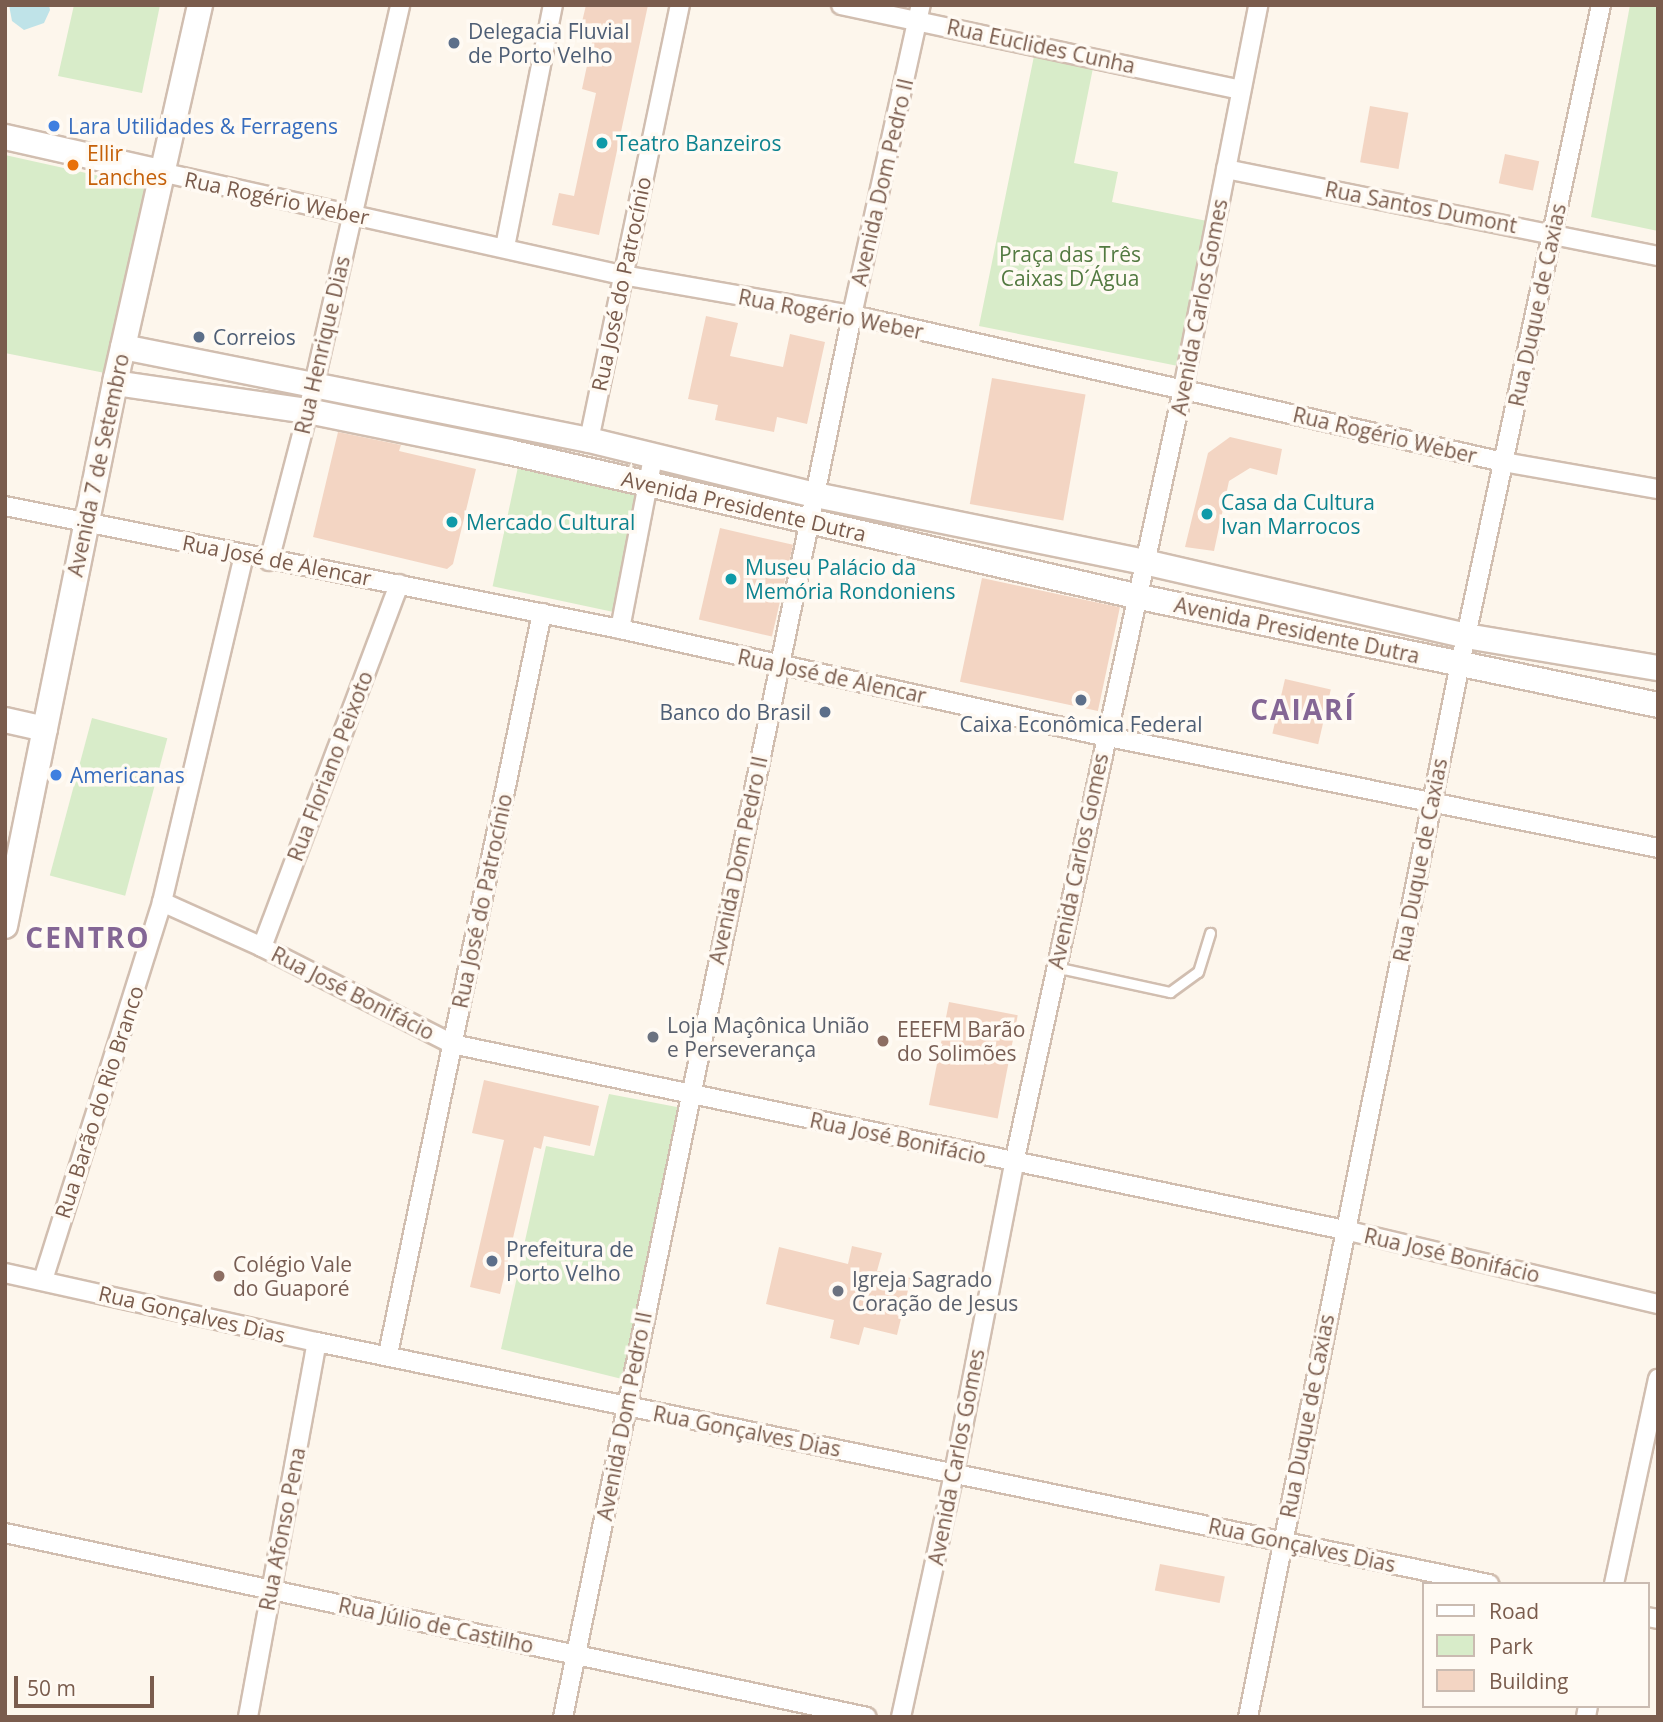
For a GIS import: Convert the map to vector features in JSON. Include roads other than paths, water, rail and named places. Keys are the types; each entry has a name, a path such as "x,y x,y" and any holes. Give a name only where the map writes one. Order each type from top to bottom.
{"street":[{"name":"Avenida 7 de Setembro","path":"5,926 115,383 165,173 200,5"},
{"name":"Rua Henrique Dias","path":"269,561 314,387 351,214 401,5"},
{"path":"505,247 553,5"},
{"name":"Rua José do Patrocínio","path":"589,440 680,5"},
{"name":"Rua Euclides Cunha","path":"841,5 920,12 1241,90"},
{"name":"Avenida Carlos Gomes","path":"901,1717 954,1473 1013,1163 1104,736 1183,389 1258,5"},
{"name":"Rua Duque de Caxias","path":"1248,1717 1460,664 1601,5"},
{"name":"Avenida Dom Pedro II","path":"563,1717 689,1093 852,315 920,12"},
{"name":"Rua Rogério Weber","path":"5,137 622,275 852,315 1503,462 1658,489"},
{"name":"Rua Santos Dumont","path":"1226,169 1658,256"},
{"name":"Avenida Presidente Dutra","path":"123,347 589,440 815,495 1144,562 1466,636 1658,668"},
{"name":"Avenida Presidente Dutra","path":"115,383 308,411 649,482 1135,596 1658,705"},
{"path":"620,629 653,457"},
{"name":"Rua José de Alencar","path":"5,506 86,520 244,556 620,629 1104,736 1658,848"},
{"name":"Rua Barão do Rio Branco","path":"43,1280 162,902 244,556"},
{"name":"Rua Floriano Peixoto","path":"262,947 399,584"},
{"name":"Rua José do Patrocínio","path":"388,1354 542,613"},
{"path":"5,720 45,729"},
{"name":"Rua José Bonifácio","path":"162,902 262,947 452,1044 1013,1163 1345,1230 1658,1304"},
{"name":"Rua Gonçalves Dias","path":"5,1273 626,1407 1479,1582"},
{"name":"Rua Afonso Pena","path":"248,1717 317,1342"},
{"path":"1614,1582 1658,1379"},
{"name":"Rua Júlio de Castilho","path":"5,1533 866,1717"}],"lane":[{"path":"1055,967 1170,992 1198,972 1210,933"}],"water":[{"path":"9,5 49,5 50,10 44,23 24,30 12,21"}],"place":[{"name":"Delegacia Fluvial de Porto Velho","path":"454,43"},
{"name":"Lara Utilidades & Ferragens","path":"54,126"},
{"name":"Teatro Banzeiros","path":"602,143"},
{"name":"Ellir Lanches","path":"73,165"},
{"name":"Correios","path":"199,337"},
{"name":"Casa da Cultura Ivan Marrocos","path":"1207,514"},
{"name":"Mercado Cultural","path":"452,522"},
{"name":"Museu Palácio da Memória Rondoniens","path":"731,579"},
{"name":"Caixa Econômica Federal","path":"1081,700"},
{"name":"Banco do Brasil","path":"825,712"},
{"name":"Americanas","path":"56,775"},
{"name":"Loja Maçônica União e Perseverança","path":"653,1037"},
{"name":"EEEFM Barão do Solimões","path":"883,1041"},
{"name":"Prefeitura de Porto Velho","path":"492,1261"},
{"name":"Colégio Vale do Guaporé","path":"219,1276"},
{"name":"Igreja Sagrado Coração de Jesus","path":"838,1291"}],"district":[{"name":"CAIARÍ","path":"1303,709"},
{"name":"CENTRO","path":"88,937"}],"park label":[{"name":"Praça das Três Caixas D´Água","path":"1070,266"}]}
